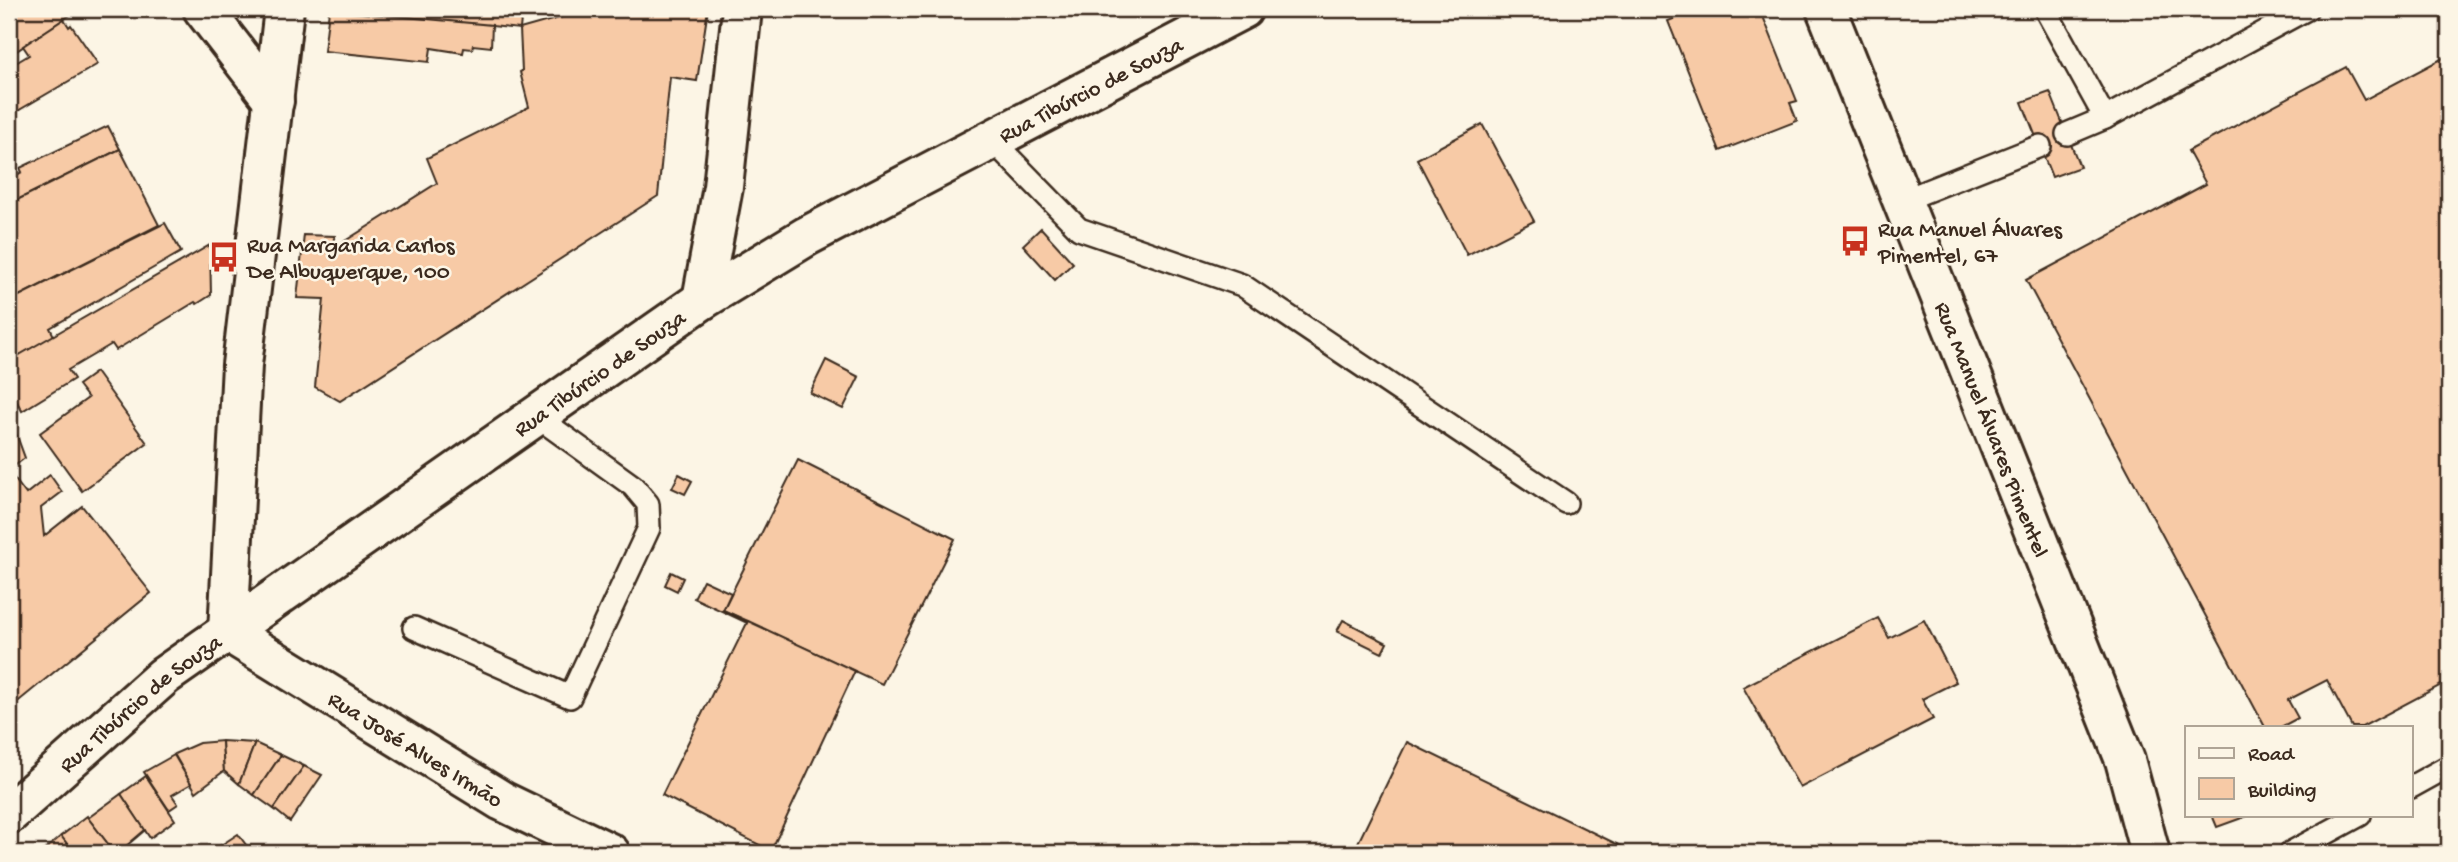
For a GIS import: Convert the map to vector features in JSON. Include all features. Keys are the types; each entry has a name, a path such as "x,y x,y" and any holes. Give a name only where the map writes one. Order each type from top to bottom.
{"street":[{"path":"203,9 274,102"},
{"path":"228,632 242,365 284,9"},
{"path":"702,300 723,187 742,9"},
{"name":"Rua Tibúrcio de Souza","path":"9,814 164,676 702,300 807,236 1243,9"},
{"name":"Rua Manuel Álvares Pimentel","path":"1826,9 2125,760 2150,853"},
{"name":"Rua José Alves Irmão","path":"228,632 502,801 610,853"}],"lane":[{"path":"2045,9 2105,118"},
{"path":"2067,134 2105,118 2307,9"},
{"path":"991,139 1079,229 1242,285 1566,503"},
{"path":"1904,200 2040,146"},
{"path":"414,628 570,697 649,528 648,504 633,486 536,416"},
{"path":"2412,786 2449,766"},
{"path":"2290,853 2358,816"}],"building":[{"path":"9,9 79,9 9,56"},
{"path":"329,9 522,9 520,29"},
{"path":"591,9 708,9 697,81 670,77 658,196 340,401 315,387 324,299 297,298 304,235 335,236 329,251 437,183 427,158 529,107 520,72 520,29"},
{"path":"1699,9 1760,9 1797,101 1790,103 1797,121 1720,151 1668,21"},
{"path":"329,10 492,25 491,47 473,45 472,49 464,48 463,53 431,48 429,62 324,51"},
{"path":"64,19 98,64 9,116 9,67 29,55 23,46"},
{"path":"2449,55 2449,681 2364,726 2351,726 2327,680 2288,700 2298,718 2283,726 2264,726 2026,280 2206,184 2188,151 2346,67 2364,100"},
{"path":"2050,92 2080,167 2052,177 2022,102"},
{"path":"1482,124 1534,221 1467,255 1417,159"},
{"path":"108,126 120,149 9,204 9,179 22,172 20,168"},
{"path":"120,149 159,225 9,301 9,204"},
{"path":"165,223 181,252 50,328 54,336 9,361 9,301"},
{"path":"1041,228 1073,263 1055,280 1023,245"},
{"path":"210,245 211,295 116,350 112,344 68,370 74,379 22,411 9,387 9,361"},
{"path":"826,360 859,377 843,409 810,393"},
{"path":"96,372 147,443 82,491 40,433 88,398 78,385"},
{"path":"9,414 25,458 9,470"},
{"path":"798,460 955,539 882,684 723,610"},
{"path":"679,474 692,481 685,494 672,488"},
{"path":"50,475 62,492 41,508 44,536 82,506 151,593 9,709 9,480 13,477 26,494"},
{"path":"671,572 683,578 677,591 665,585"},
{"path":"703,580 731,593 723,610 748,621 747,623 694,598"},
{"path":"1878,618 1889,638 1924,620 1956,682 1922,699 1933,719 1800,788 1743,687"},
{"path":"1343,620 1387,643 1382,653 1337,631"},
{"path":"748,621 855,671 771,851 662,795"},
{"path":"222,741 224,771 196,792 174,754 199,743"},
{"path":"222,741 255,743 239,784 224,771"},
{"path":"1407,742 1635,853 1353,853"},
{"path":"255,743 281,755 254,795 239,784"},
{"path":"174,755 191,784 172,795 178,804 169,810 144,772"},
{"path":"281,755 304,766 274,809 254,795"},
{"path":"304,766 322,775 290,822 274,809"},
{"path":"146,776 175,820 150,838 121,794"},
{"path":"121,794 145,830 115,853 88,818"},
{"path":"87,816 115,853 74,853 61,836"},
{"path":"2212,816 2247,816 2217,827"},
{"path":"238,834 252,853 209,853"},
{"path":"61,836 74,853 41,853"}],"place":[{"name":"Rua Manuel Álvares Pimentel, 67","path":"1855,241"},
{"name":"Rua Margarida Carlos De Albuquerque, 100","path":"224,257"}]}
